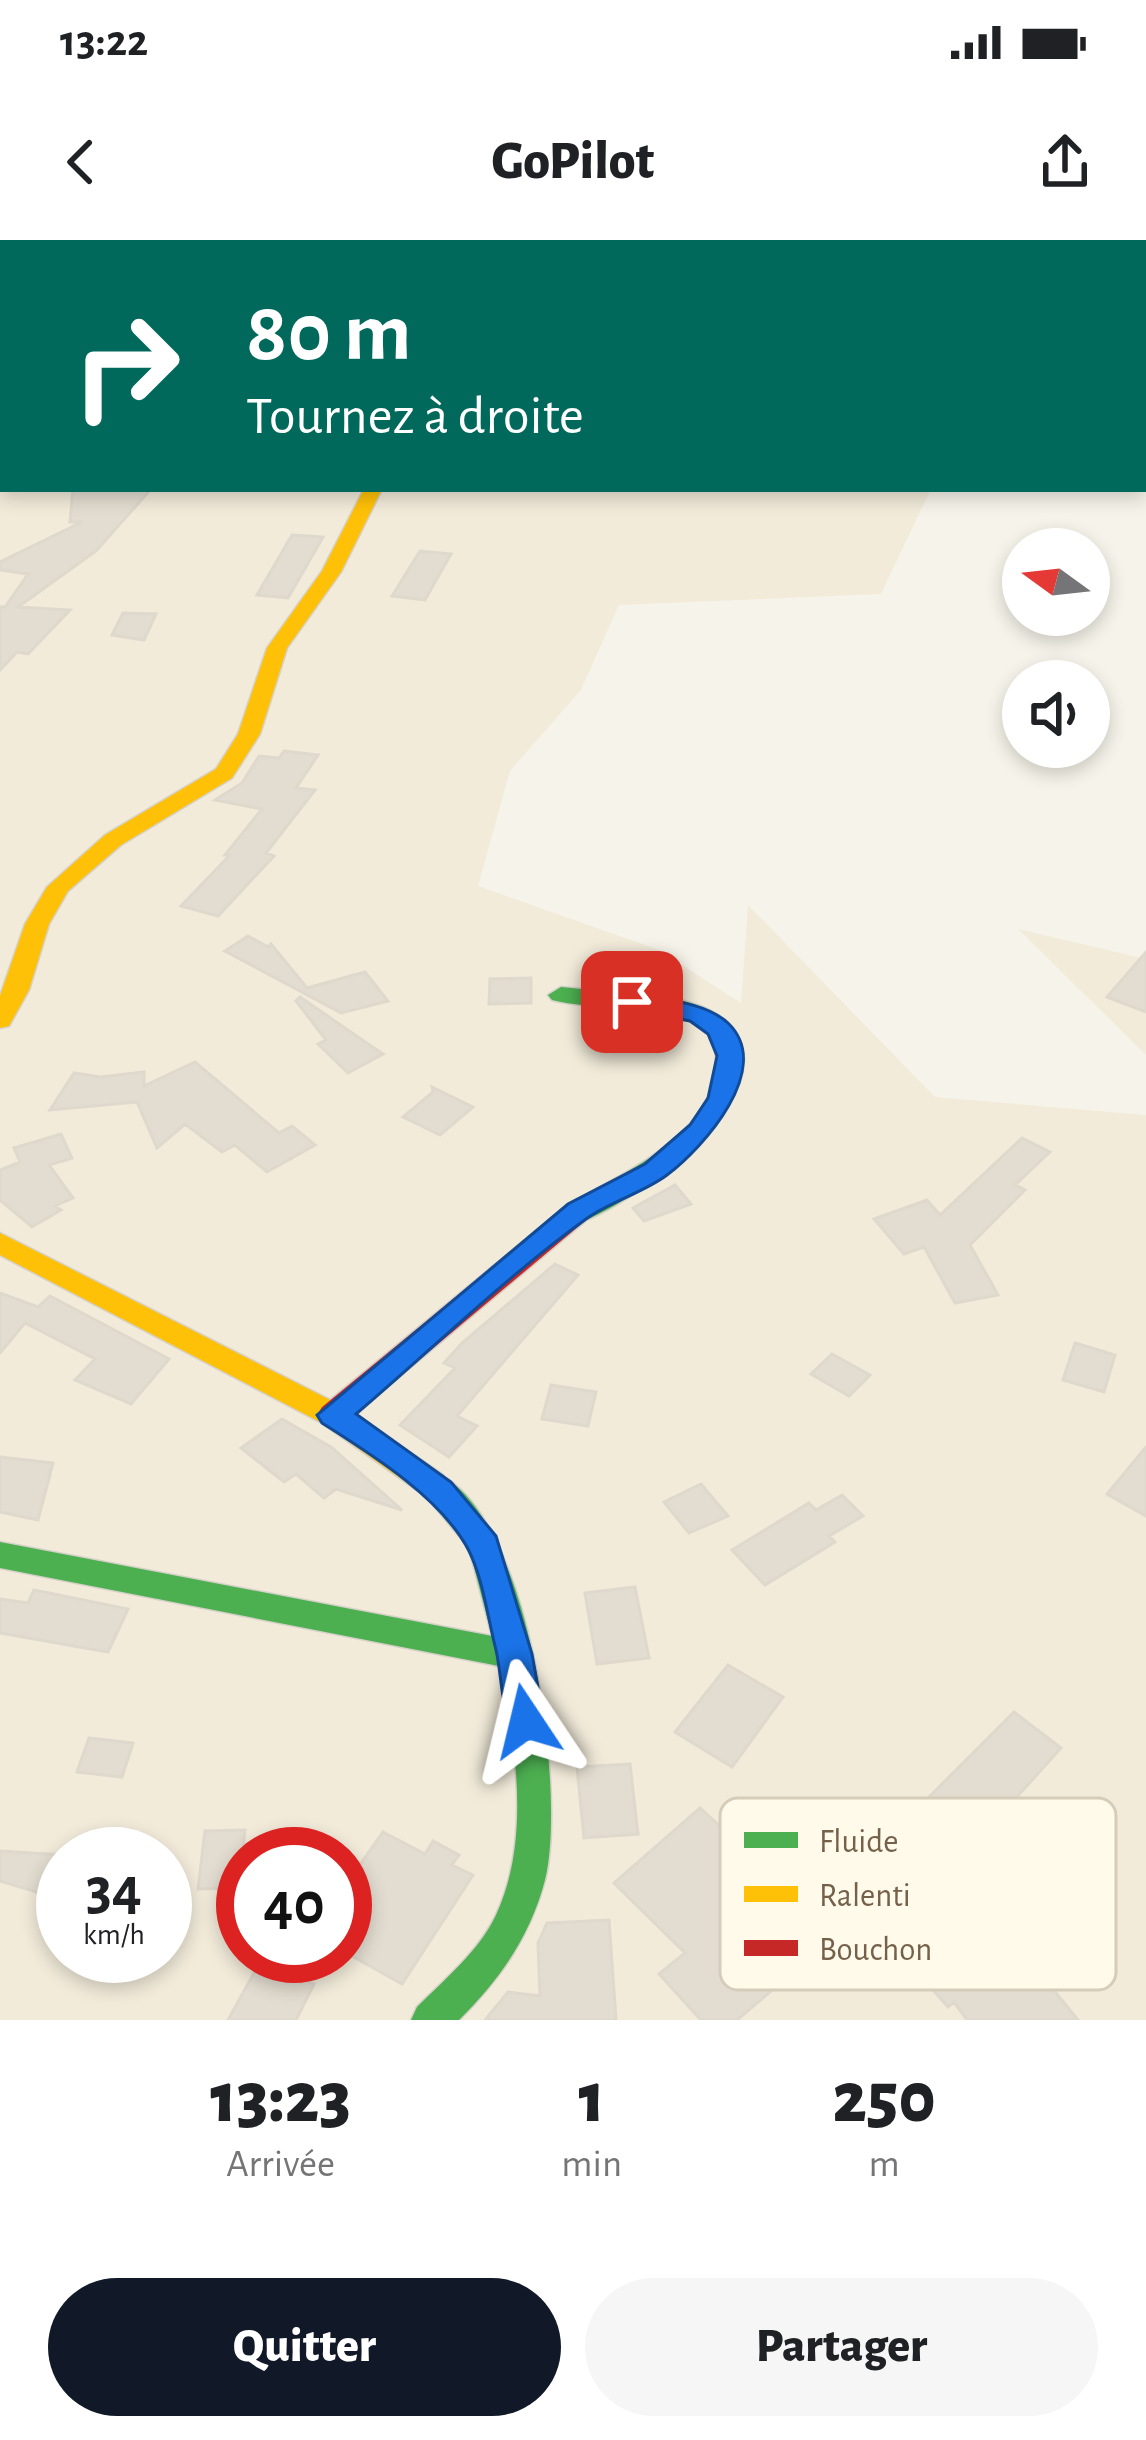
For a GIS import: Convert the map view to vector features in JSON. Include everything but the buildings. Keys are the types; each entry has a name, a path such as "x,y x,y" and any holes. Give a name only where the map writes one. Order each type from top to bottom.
{"street":[{"path":"0,1020 16,990 38,924 59,887 113,840 224,773 249,734 277,647 331,572 371,492"},
{"path":"333,1415 578,1210 655,1170 699,1131 721,1098 730,1056 720,1030 698,1015 561,994"},
{"path":"0,1243 333,1415 439,1491 484,1545 514,1654 532,1754 529,1868 515,1916 504,1934 480,1971 431,2020"},
{"path":"0,1555 514,1654"}],"shaded area":[{"path":"0,492 930,492 881,594 619,605 581,690 510,771 478,886 659,950 741,1003 748,905 935,1097 1146,1115 1146,2020 0,2020"},
{"path":"1018,929 1146,959 1146,1055"}],"traffic: fast":[{"path":"561,995 698,1015 718,1029 729,1059 719,1097 689,1141 575,1214"},
{"path":"431,2020 479,1971 509,1929 527,1877 534,1800 527,1721 490,1561 468,1520 432,1484"},
{"path":"0,1555 514,1655"}],"traffic: slow":[{"path":"0,1020 16,990 37,924 59,887 113,840 224,773 249,734 277,648 331,572 371,492"},
{"path":"0,1243 333,1415 432,1484"}],"traffic: jam":[{"path":"333,1415 575,1214"}],"route":[{"path":"526,1721 514,1654 484,1545 439,1491 333,1415 578,1210 655,1170 699,1131 721,1098 730,1056 720,1030 698,1015 632,1002"}]}
